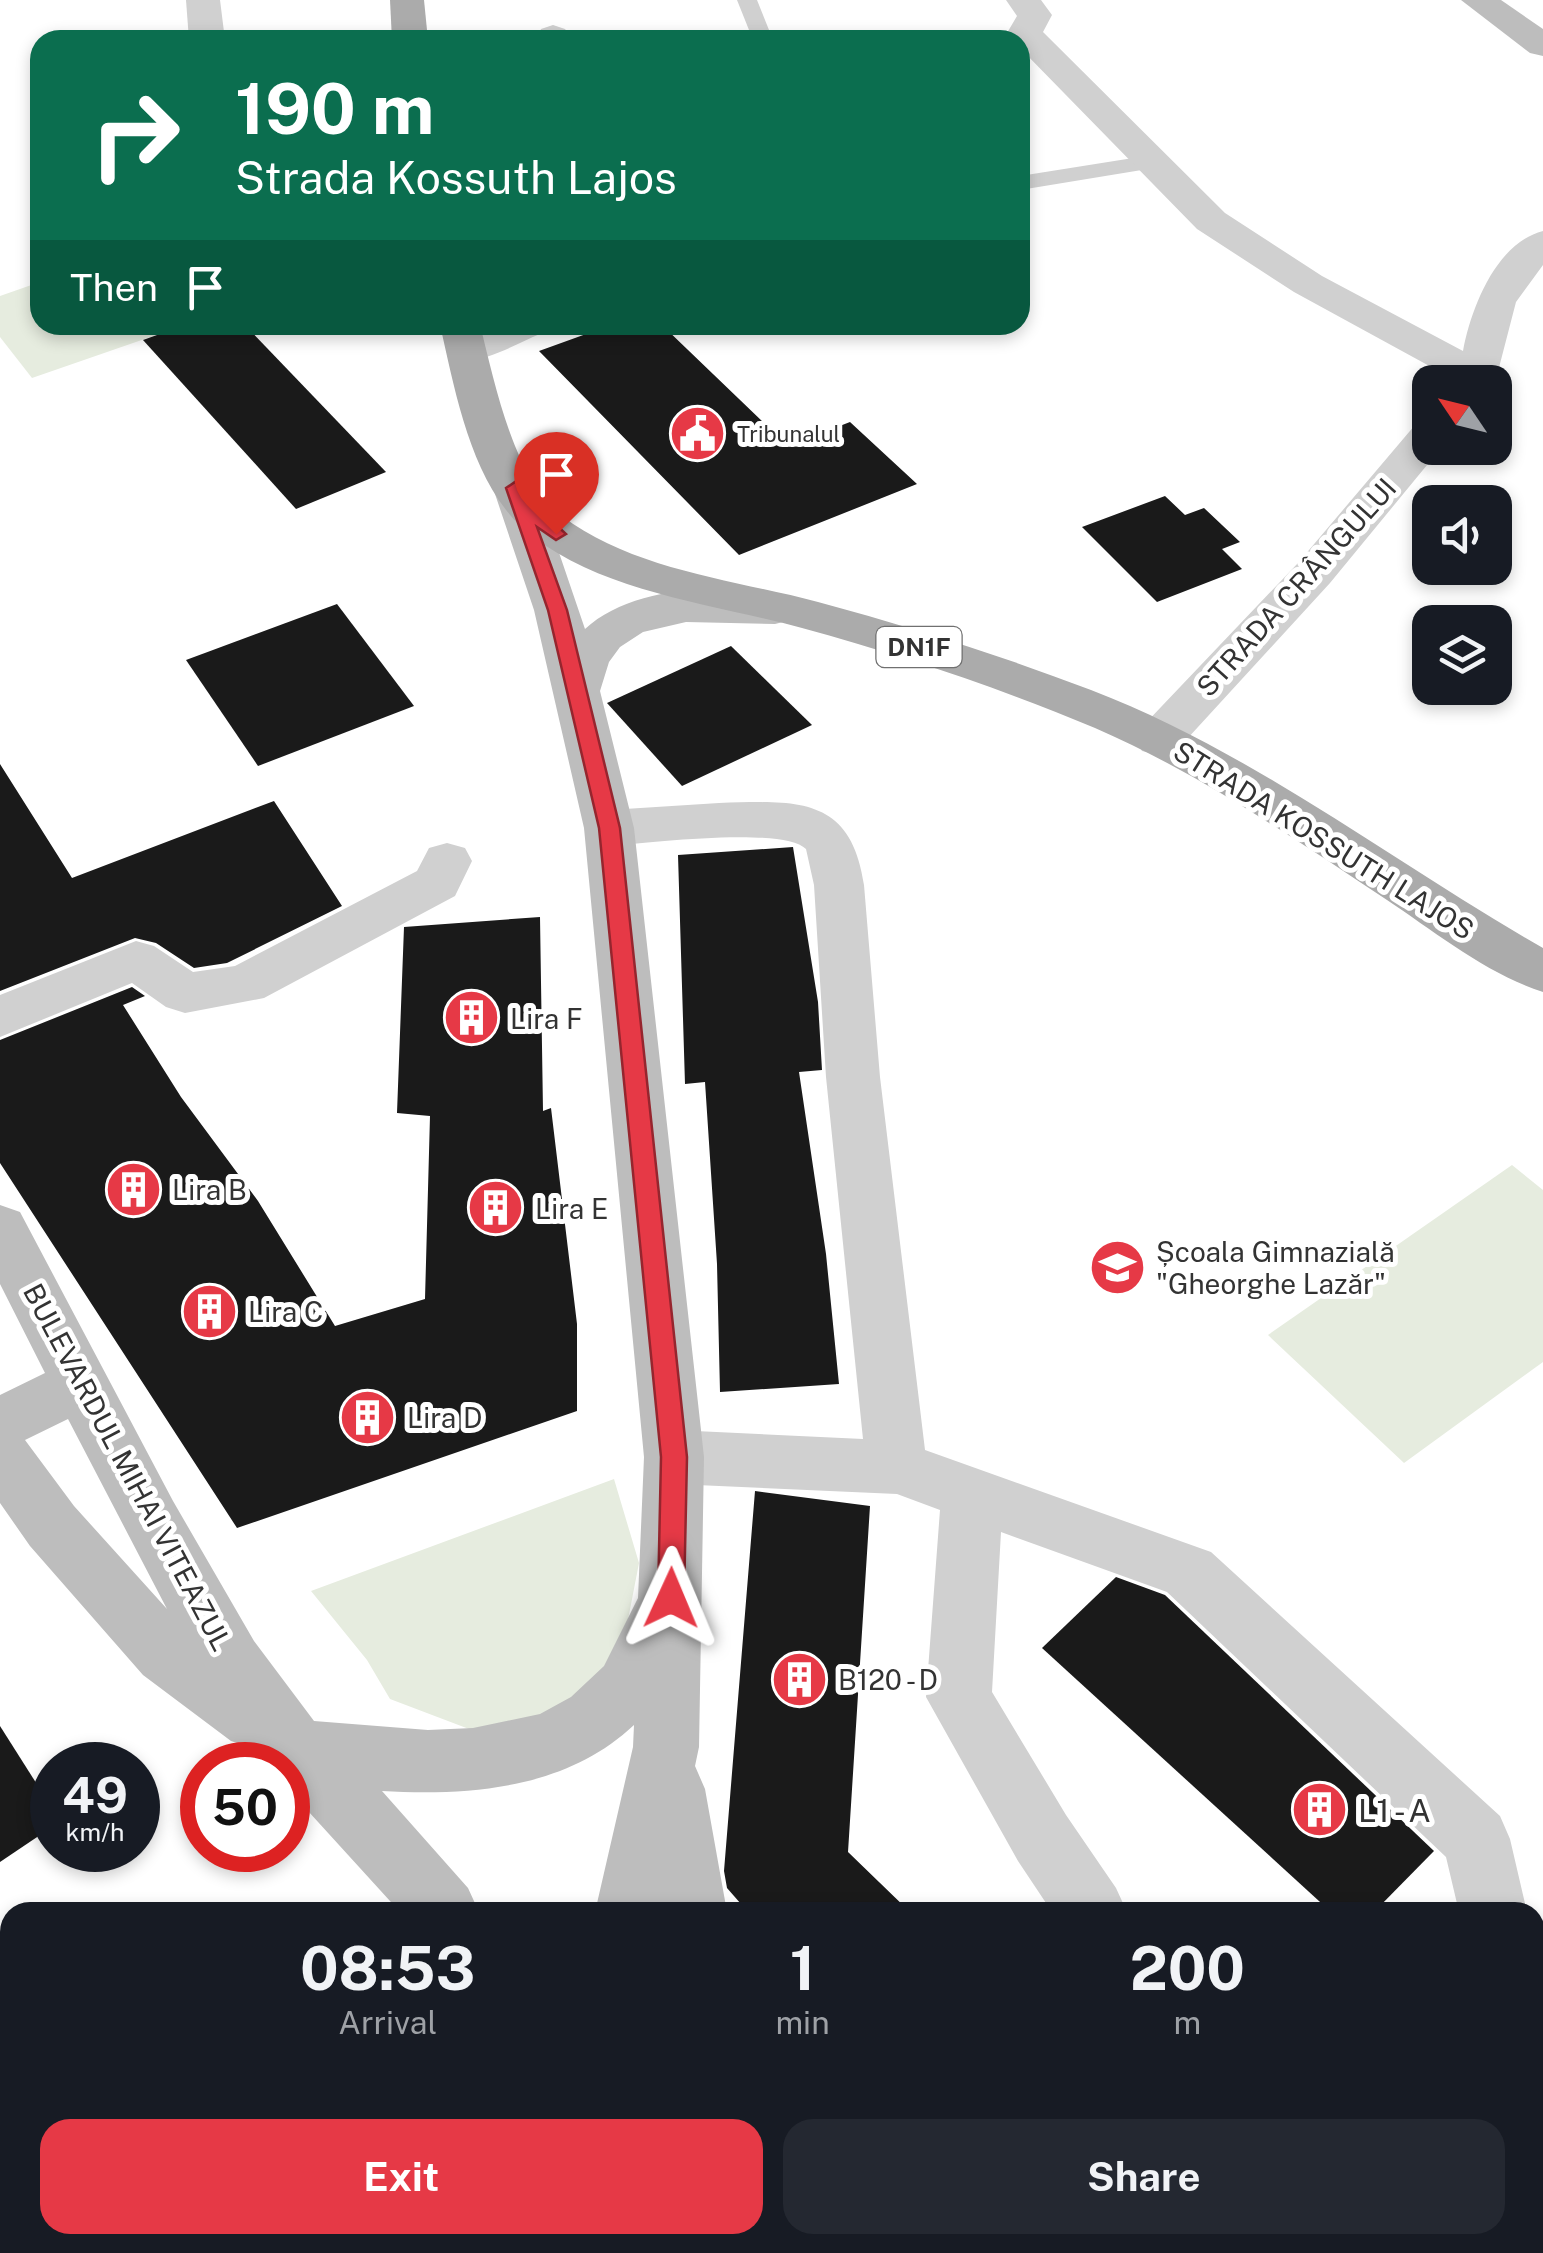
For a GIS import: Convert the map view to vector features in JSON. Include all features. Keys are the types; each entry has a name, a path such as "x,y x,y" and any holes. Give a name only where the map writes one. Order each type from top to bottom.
{"main road":[{"path":"407,0 409,30"},
{"path":"1478,0 1543,46"},
{"name":"DN1F","path":"463,338 499,453 515,488"},
{"path":"515,488 557,610 609,828 674,1457 666,1746 631,1902"},
{"name":"STRADA KOSSUTH LAJOS","path":"515,488 541,522 566,540 672,578"},
{"name":"STRADA KOSSUTH LAJOS","path":"557,610 559,588 580,568 614,565 817,617 1008,677 1159,739 1236,780 1417,897 1543,972"},
{"name":"STRADA KOSSUTH LAJOS","path":"578,688 580,671 600,642 645,614 675,606 729,604 817,617"},
{"name":"BULEVARDUL MIHAI VITEAZUL","path":"0,1228 79,1385 231,1662 289,1742"},
{"path":"0,1424 79,1385"},
{"name":"BULEVARDUL MIHAI VITEAZUL","path":"0,1454 52,1526 166,1654 284,1742"},
{"path":"310,1752 453,1762 515,1756 579,1731 629,1686 671,1598"},
{"path":"666,1746 691,1902"},
{"name":"BULEVARDUL MIHAI VITEAZUL","path":"310,1766 435,1902"}],"street":[{"path":"203,0 206,30"},
{"path":"1023,0 1035,15 1026,30"},
{"path":"1030,39 1211,221 1308,284 1451,365"},
{"path":"1479,365 1490,308 1508,276 1543,243"},
{"name":"STRADA CRÂNGULUI","path":"1159,739 1314,573 1412,456"},
{"path":"609,828 763,820 805,822 824,834 837,865 850,1067 897,1467"},
{"path":"0,1016 136,960 185,992 245,984 436,883 447,861"},
{"path":"674,1457 897,1467 1189,1572 1476,1839 1491,1902"},
{"path":"972,1492 959,1697 1042,1838 1085,1902"}],"lane":[{"path":"747,0 758,30"},
{"path":"1030,181 1152,162"}],"shaded area":[{"path":"30,286 30,335 156,335 32,378 0,337 0,296"},
{"path":"1512,1165 1543,1190 1543,1362 1404,1463 1268,1335"},
{"path":"614,1479 639,1563 621,1656 547,1719 498,1740 390,1699 367,1660 311,1591"}],"building":[{"path":"157,335 255,335 386,472 296,509 143,340"},
{"name":"Tribunalul","path":"583,335 672,335 788,446 850,422 917,484 739,555 539,351"},
{"path":"1165,496 1185,515 1204,508 1240,542 1222,549 1242,569 1157,602 1082,527"},
{"path":"337,604 414,706 258,766 186,660"},
{"path":"731,646 812,725 682,786 607,703"},
{"path":"0,764 72,878 274,801 342,906 227,963 194,968 156,943 135,938 0,991"},
{"path":"793,847 818,1002 822,1070 799,1072 826,1254 839,1384 720,1392 717,1264 705,1082 685,1084 678,855"},
{"path":"540,917 543,1111 551,1108 577,1324 577,1411 237,1528 0,1163 0,1040 132,987 145,996 123,1005 181,1097 258,1201 335,1326 425,1299 430,1116 397,1113 404,927"},
{"name":"B120 - D","path":"755,1491 870,1506 848,1852 900,1902 739,1902 727,1888 724,1871"},
{"path":"1116,1577 1165,1595 1434,1851 1384,1902 1320,1902 1042,1648"},
{"path":"0,1726 30,1773 30,1842 0,1862"}],"place":[{"name":"Tribunalul","path":"698,434"},
{"name":"Lira F","path":"471,1018"},
{"name":"Lira B","path":"133,1189"},
{"name":"Lira E","path":"496,1208"},
{"name":"Școala Gimnazială \"Gheorghe Lazăr\"","path":"1117,1267"},
{"name":"Lira C","path":"209,1311"},
{"name":"Lira D","path":"368,1417"},
{"name":"B120 - D","path":"799,1679"},
{"name":"L1 - A","path":"1319,1810"}],"route":[{"path":"556,534 529,509 515,488 557,610 609,828 674,1457 671,1598"}]}
